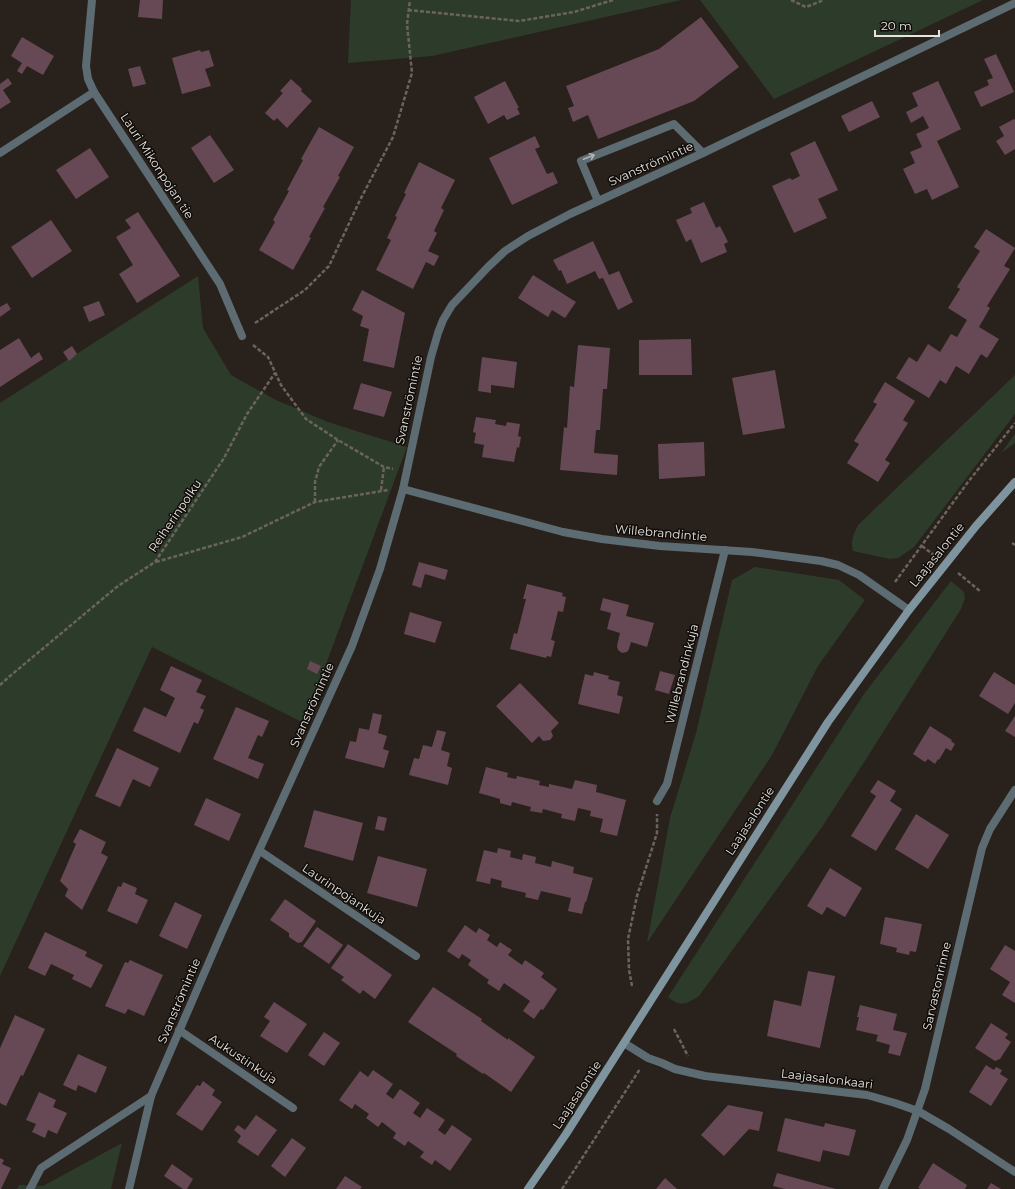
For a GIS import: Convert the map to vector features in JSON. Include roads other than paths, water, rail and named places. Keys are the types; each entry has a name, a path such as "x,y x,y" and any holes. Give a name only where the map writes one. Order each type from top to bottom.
{"main road":[{"name":"Laajasalontie","path":"528,1189 566,1134 828,722 909,610 976,526 1015,482"}],"street":[{"name":"Lauri Mikonpojan tie","path":"92,0 86,66 88,79 94,92 220,284 242,336"},
{"name":"Svanströmintie","path":"129,1189 151,1096 222,932 352,646 380,569 403,489 430,356 443,320 452,305 505,251 528,236 598,201 703,153 1015,3"},
{"path":"0,152 94,92"},
{"path":"598,201 581,161 674,124 703,153"},
{"name":"Willebrandintie","path":"403,489 563,532 602,540 660,546 752,552 821,561 838,565 859,575 909,610"},
{"name":"Willebrandinkuja","path":"658,801 667,784 725,550"},
{"name":"Sarvastonrinne","path":"883,1189 907,1140 925,1089 982,848 990,829 1015,790"},
{"name":"Laurinpojankuja","path":"260,851 416,956"},
{"name":"Aukustinkuja","path":"179,1030 294,1108"},
{"name":"Laajasalonkaari","path":"624,1043 648,1058 675,1069 700,1075 867,1094 918,1112 948,1129 1015,1172"},
{"path":"30,1189 42,1168 151,1096"}]}
